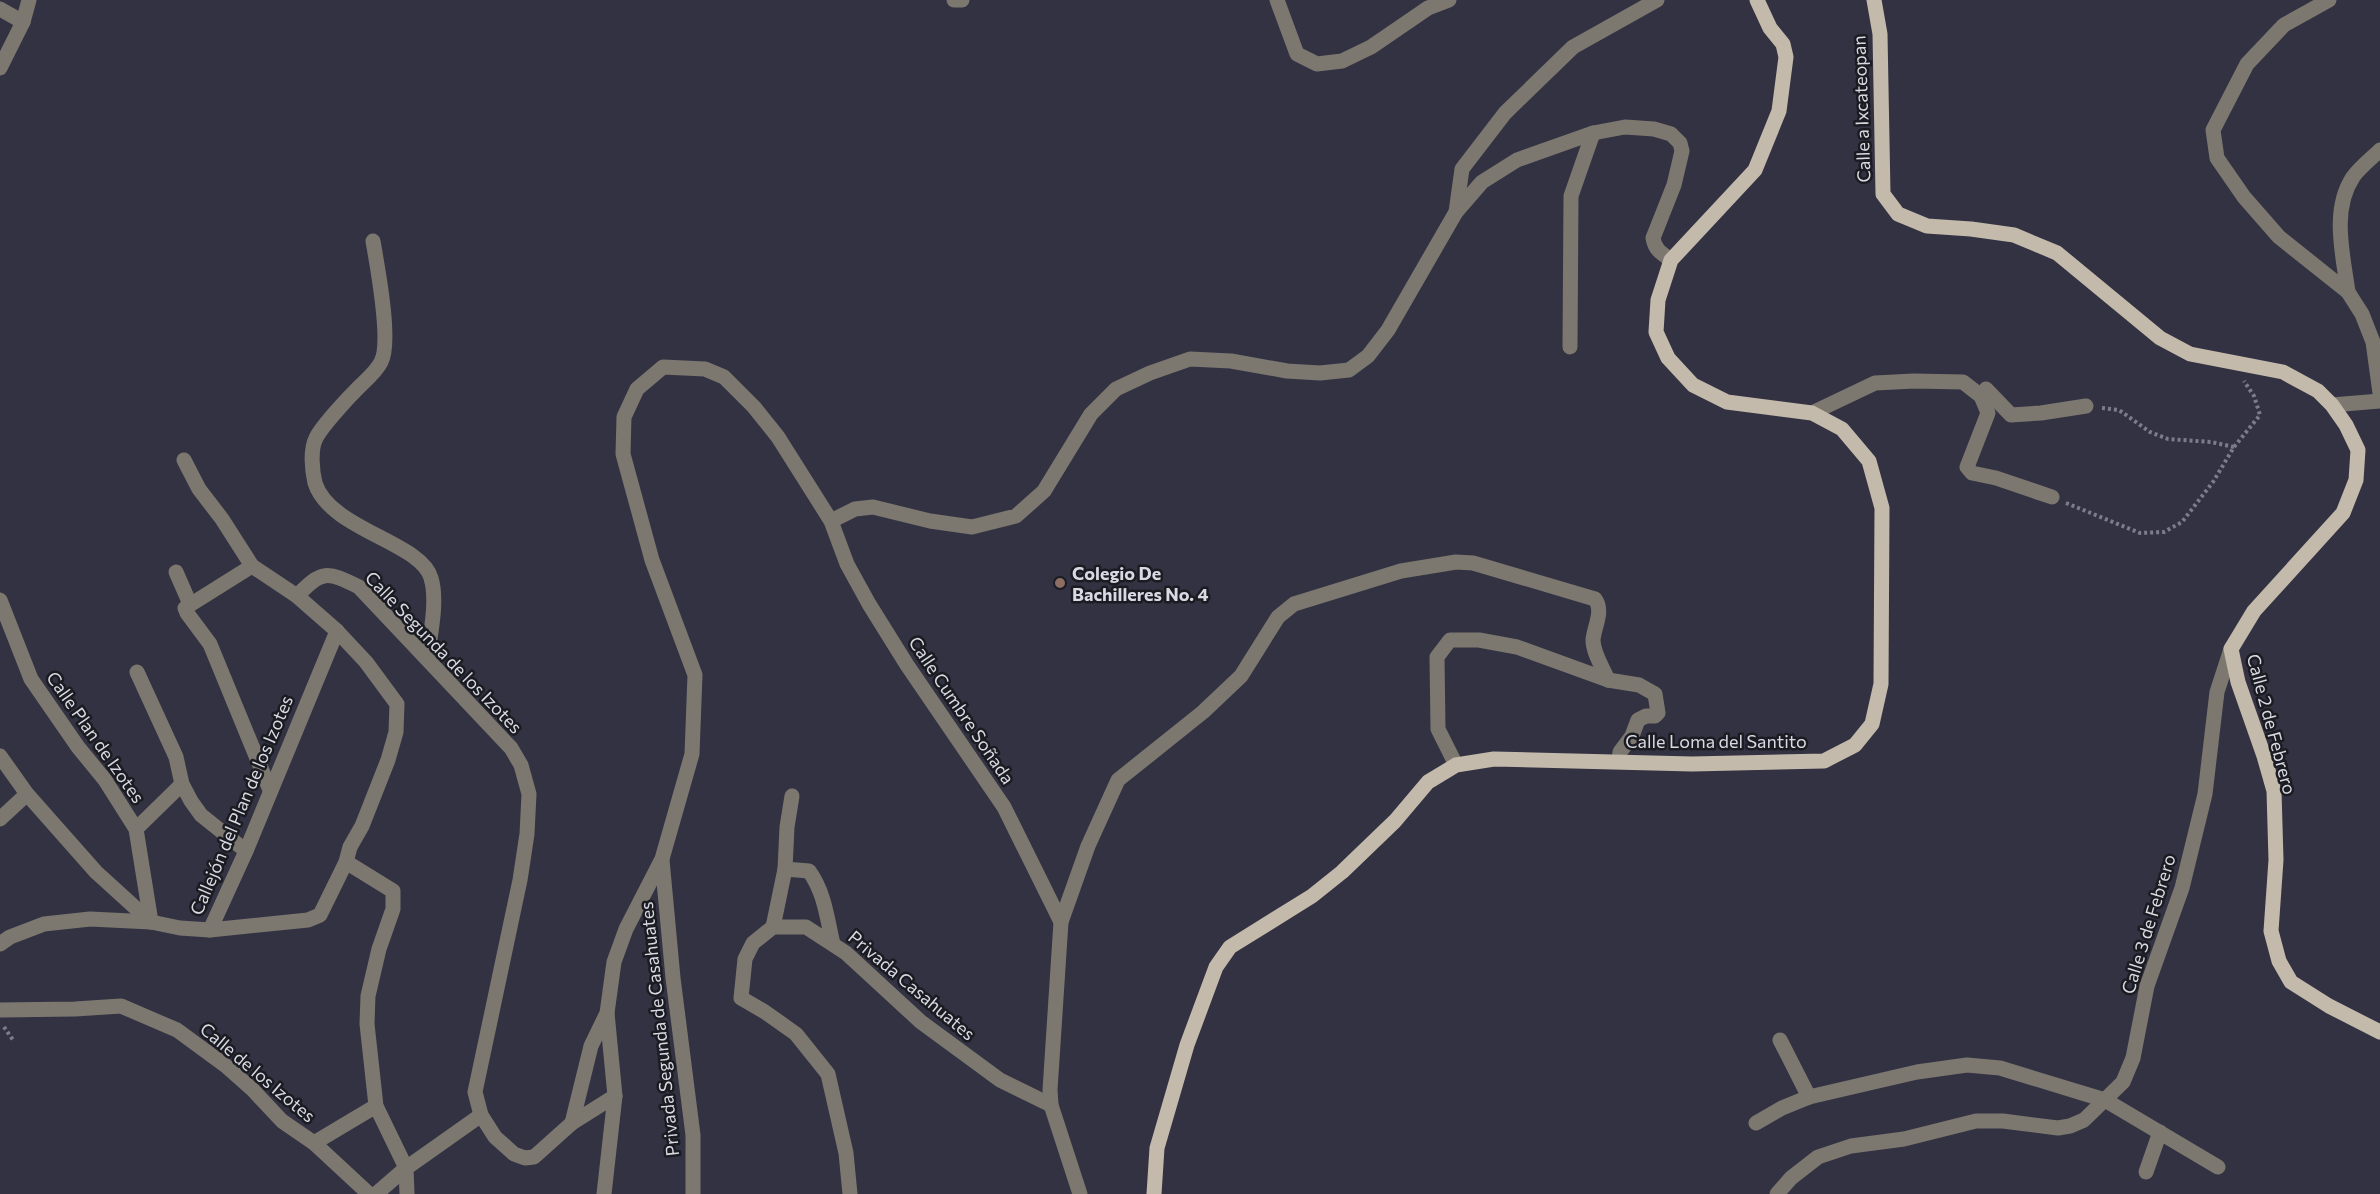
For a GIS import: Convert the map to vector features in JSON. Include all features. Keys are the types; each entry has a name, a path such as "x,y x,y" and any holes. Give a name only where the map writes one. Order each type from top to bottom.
{"main road":[{"name":"Calle Loma del Santito","path":"1154,1194 1157,1149 1187,1045 1216,967 1230,947 1312,896 1342,872 1395,821 1428,782 1456,765 1494,759 1692,764 1824,761 1855,745 1872,724 1881,684 1882,508 1869,461 1842,429 1812,413 1727,402 1693,385 1668,358 1656,332 1658,300 1671,260 1755,170 1779,111 1786,57 1783,44 1770,28 1757,0"},
{"name":"Calle a Ixcateopan","path":"1874,0 1880,34 1883,194 1898,214 1927,226 2014,235 2057,253 2160,338 2190,354 2283,372 2318,391"},
{"name":"Calle 2 de Febrero","path":"2318,391 2332,405 2358,450 2356,480 2343,513 2254,611 2231,649 2238,681 2274,791 2276,860 2271,930 2279,961 2291,982 2330,1006 2380,1032"}],"street":[{"path":"0,68 23,22 29,0"},
{"path":"954,0 962,0"},
{"path":"1276,0 1297,54 1317,64 1342,61 1371,47 1428,8 1449,0"},
{"path":"1456,212 1462,169 1505,113 1574,47 1657,0"},
{"path":"2329,0 2284,25 2247,64 2213,130 2217,158 2244,197 2279,237 2348,292 2362,314 2373,342 2380,393"},
{"path":"0,9 23,22"},
{"path":"604,1194 615,1096 607,1013 614,962 626,929 662,859 692,754 694,675 652,560 623,454 624,417 637,389 663,367 705,369 724,377 754,406 778,437 831,522 855,509 873,507 930,521 972,527 1016,516 1044,491 1091,414 1116,389 1150,373 1190,359 1231,361 1287,371 1320,373 1349,370 1368,356 1388,330 1456,212 1482,182 1517,160 1593,133 1625,127 1654,129 1671,134 1680,143 1682,151 1674,186 1653,238 1654,246 1671,260"},
{"path":"1570,346 1571,196 1593,133"},
{"path":"2348,292 2340,230 2343,202 2353,177 2380,150"},
{"path":"373,241 381,288 384,352 381,363 316,438 312,462 316,484 328,504 341,515 425,564 432,579 433,612 427,659"},
{"path":"1812,413 1875,383 1963,382 1981,396 1988,413 1967,467 1972,473 1996,478 2052,497"},
{"path":"1981,396 1986,389 2011,415 2086,406"},
{"path":"2332,405 2380,401"},
{"path":"184,460 199,489 222,519 252,566 297,596 337,631 366,662 397,704 398,717 388,760 362,826 350,847 346,862 320,915 308,920 210,930"},
{"name":"Calle Cumbre Soñada","path":"831,522 847,564 869,604 907,665 1004,807 1061,922"},
{"path":"1080,1194 1051,1105 1061,922 1088,846 1118,780 1203,712 1240,676 1278,617 1294,604 1401,571 1440,564 1473,563 1595,599 1599,604 1599,611 1594,647 1608,680"},
{"path":"188,606 252,566"},
{"path":"176,572 188,606 187,613 210,644 270,790"},
{"name":"Calle Segunda de los Izotes","path":"297,596 314,578 325,576 340,578 359,587 511,748 521,765 529,794 528,834 475,1092 481,1115 495,1137 514,1154 534,1158 572,1123 615,1096"},
{"name":"Calle Plan de Izotes","path":"0,600 31,679 78,747 105,780 136,829"},
{"name":"Callejón del Plan de los Izotes","path":"0,944 10,937 44,924 90,919 151,922 180,928 210,930 246,851 337,631"},
{"path":"1456,765 1438,729 1437,657 1450,640 1479,640 1516,647 1608,680 1639,685 1653,692 1657,699 1658,713 1655,716 1646,716 1638,720 1632,736 1620,752 1619,761"},
{"name":"Calle 3 de Febrero","path":"1777,1194 1791,1178 1818,1156 1851,1146 1904,1139 1976,1121 2003,1121 2058,1128 2070,1126 2084,1120 2123,1082 2133,1058 2147,986 2182,888 2205,794 2217,693 2231,649"},
{"path":"137,672 176,757 182,784 201,815 246,851"},
{"path":"0,756 27,794 96,872 151,922"},
{"path":"151,922 136,829 182,784"},
{"path":"0,819 27,794"},
{"path":"792,796 787,827 785,869 773,927 753,943 746,959 741,998 796,1034 828,1074 846,1153 850,1194"},
{"name":"Privada Segunda de Casahuates","path":"662,859 673,978 693,1135 693,1194"},
{"path":"346,862 393,891 394,900 368,996 367,1024 376,1106 406,1168 407,1194"},
{"path":"785,869 809,871 815,880 823,896 833,944"},
{"name":"Privada Casahuates","path":"773,927 806,927 846,952 921,1022 1000,1080 1051,1105"},
{"name":"Calle de los Izotes","path":"0,1010 75,1010 121,1006 177,1030 226,1066 282,1121 314,1143 369,1194"},
{"path":"572,1123 591,1046 607,1013"},
{"path":"1780,1040 1809,1097"},
{"path":"1756,1123 1782,1107 1809,1097 1917,1072 1967,1065 2000,1068 2105,1100 2218,1167"},
{"path":"314,1143 376,1106"},
{"path":"376,1194 406,1168 481,1115"},
{"path":"2146,1172 2160,1132"}],"path":[{"path":"2052,497 2140,533 2164,532 2182,522 2213,482 2234,447 2260,415 2254,396 2233,362"},
{"path":"2086,406 2119,410 2150,432 2168,439 2211,442 2234,447"},
{"path":"0,1021 13,1040"}],"place":[{"name":"Colegio De Bachilleres No. 4","path":"1060,583"}]}
